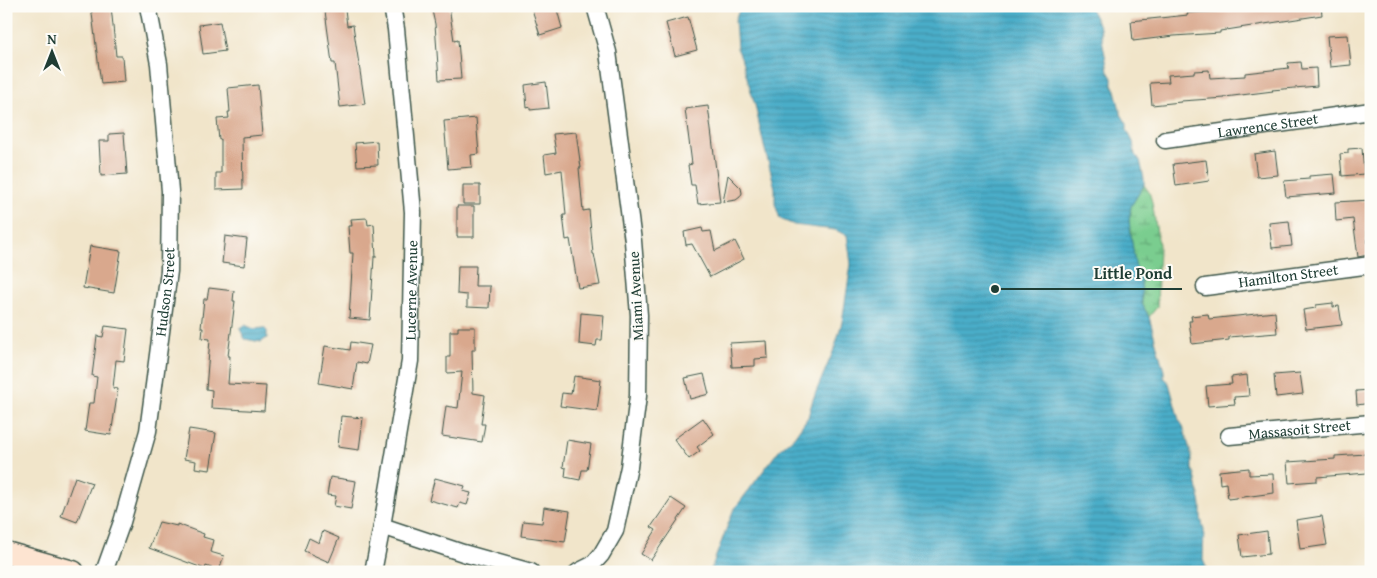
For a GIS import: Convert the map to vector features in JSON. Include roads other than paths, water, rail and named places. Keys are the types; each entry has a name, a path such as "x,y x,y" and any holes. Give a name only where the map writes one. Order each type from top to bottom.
{"street":[{"name":"Hudson Street","path":"104,572 122,522 148,431 169,271 170,191 159,64 148,6"},
{"name":"Lucerne Avenue","path":"373,572 410,360 413,212 396,29 392,6"},
{"name":"Miami Avenue","path":"578,572 592,565 601,555 615,531 629,468 638,396 639,316 633,241 608,52 595,6"},
{"name":"Lawrence Street","path":"1165,140 1371,111"},
{"name":"Hamilton Street","path":"1205,287 1371,265"},
{"name":"Massasoit Street","path":"1230,436 1371,423"},
{"path":"382,526 463,554 531,572"},
{"path":"6,552 73,572"}],"water":[{"path":"741,6 1089,6 1100,28 1108,71 1112,78 1121,114 1127,124 1127,130 1133,142 1135,155 1140,160 1144,179 1144,185 1131,206 1129,221 1135,264 1141,281 1142,304 1149,317 1164,377 1169,383 1192,457 1192,469 1201,505 1201,518 1204,530 1203,560 1206,572 710,572 733,511 779,450 794,437 808,417 813,399 835,347 842,322 851,264 847,235 835,230 794,225 780,219 775,204 775,188 755,105 737,48 735,20"},
{"path":"245,325 254,329 264,328 267,331 267,338 261,342 245,339 240,329"}],"place":[{"name":"Little Pond","path":"995,289"}]}
